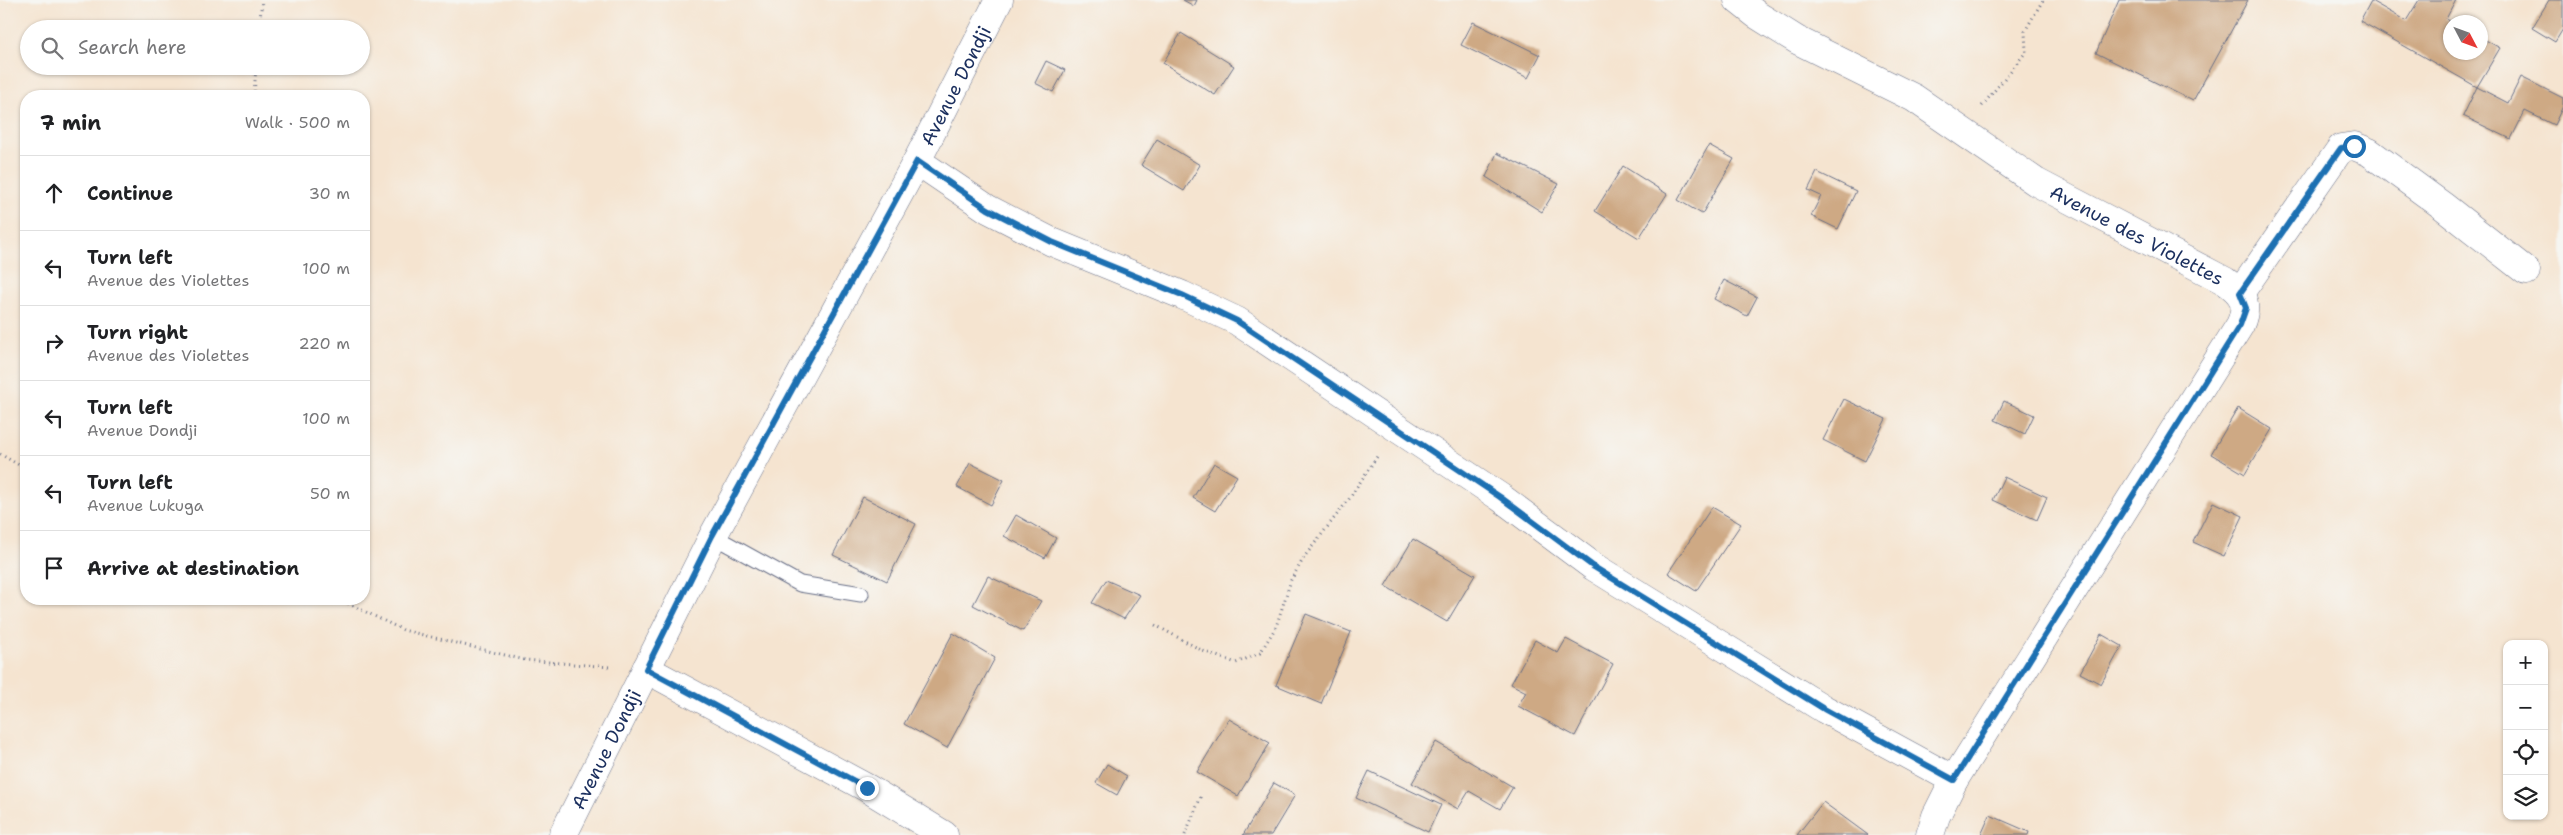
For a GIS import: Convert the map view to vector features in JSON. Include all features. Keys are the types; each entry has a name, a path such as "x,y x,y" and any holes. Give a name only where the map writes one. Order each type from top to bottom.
{"street":[{"name":"Avenue Dondji","path":"563,835 712,536 917,161 999,0"},
{"name":"Avenue des Violettes","path":"1738,0 1757,15 1797,40 1914,98 2036,182 2226,281 2240,293 2246,308 2240,325 1954,780 1936,816 1930,835"},
{"path":"2240,293 2341,148 2354,146 2369,152 2443,206 2526,271"},
{"path":"917,161 988,209 1052,242 1182,295 1237,321 1500,497 1594,567 1636,594 1824,709 1954,780"},
{"path":"646,669 867,788 944,835"}],"lane":[{"path":"712,536 800,584 861,594"}],"path":[{"path":"260,20 262,0"},
{"path":"1964,131 2026,52 2025,31 2043,0"},
{"path":"254,90 255,75"},
{"path":"1155,625 1202,651 1236,663 1260,653 1276,627 1291,580 1305,556 1349,499 1397,427"},
{"path":"0,454 20,466"},
{"path":"351,605 403,630 525,660 646,669"},
{"path":"1185,835 1202,794"}],"building":[{"path":"1183,0 1197,0 1194,6"},
{"path":"2119,0 2248,0 2193,101 2096,53"},
{"path":"2419,0 2456,0 2448,15 2443,15 2443,60 2488,60 2488,41 2500,48 2477,87 2360,21 2371,1 2406,21"},
{"path":"2549,0 2563,0 2563,29 2555,42 2532,28"},
{"path":"1473,22 1540,55 1528,78 1461,45"},
{"path":"1181,33 1234,66 1215,95 1163,63"},
{"path":"1046,61 1065,70 1053,92 1035,83"},
{"path":"2521,77 2563,98 2563,106 2554,125 2525,111 2511,139 2463,116 2477,87 2508,103"},
{"path":"1157,139 1200,165 1184,191 1141,165"},
{"path":"1709,145 1734,159 1702,214 1678,200"},
{"path":"1497,153 1559,184 1542,212 1486,177"},
{"path":"1623,166 1667,194 1639,238 1595,211"},
{"path":"1817,172 1856,191 1838,229 1811,216 1821,196 1808,190"},
{"path":"1724,280 1757,297 1747,316 1714,299"},
{"path":"1844,399 1886,419 1865,461 1823,440"},
{"path":"2004,401 2034,415 2025,434 1995,420"},
{"path":"2238,408 2272,429 2245,474 2211,454"},
{"path":"970,463 1004,480 991,505 957,487"},
{"path":"1214,463 1237,476 1215,511 1193,498"},
{"path":"2004,477 2047,497 2037,520 1993,500"},
{"path":"863,497 916,524 887,581 833,555"},
{"path":"2213,502 2243,516 2224,556 2193,542"},
{"path":"1712,507 1741,524 1696,591 1668,573"},
{"path":"1016,515 1056,538 1045,558 1004,536"},
{"path":"1413,539 1475,575 1447,622 1385,586"},
{"path":"988,576 1041,601 1023,631 973,605"},
{"path":"1106,580 1140,595 1124,619 1092,603"},
{"path":"1306,614 1351,632 1321,704 1276,685"},
{"path":"953,633 995,658 947,748 904,724"},
{"path":"2101,634 2122,646 2101,684 2080,673"},
{"path":"1566,639 1613,664 1575,736 1518,706 1526,692 1511,684 1535,640 1558,653"},
{"path":"1229,719 1270,743 1238,796 1197,772"},
{"path":"1436,742 1513,787 1500,809 1469,791 1458,809 1412,783"},
{"path":"1107,764 1127,776 1117,795 1096,783"},
{"path":"1369,771 1441,805 1428,832 1356,798"},
{"path":"1274,783 1295,795 1271,835 1243,835"},
{"path":"1823,802 1868,835 1797,835"},
{"path":"1990,815 2029,832 2028,835 1981,835"}],"route":[{"path":"867,788 646,669 712,536 917,161 988,209 1052,242 1182,295 1237,321 1500,497 1594,567 1636,594 1824,709 1954,780 2240,325 2246,308 2244,298 2240,293 2341,148 2354,146"}]}
